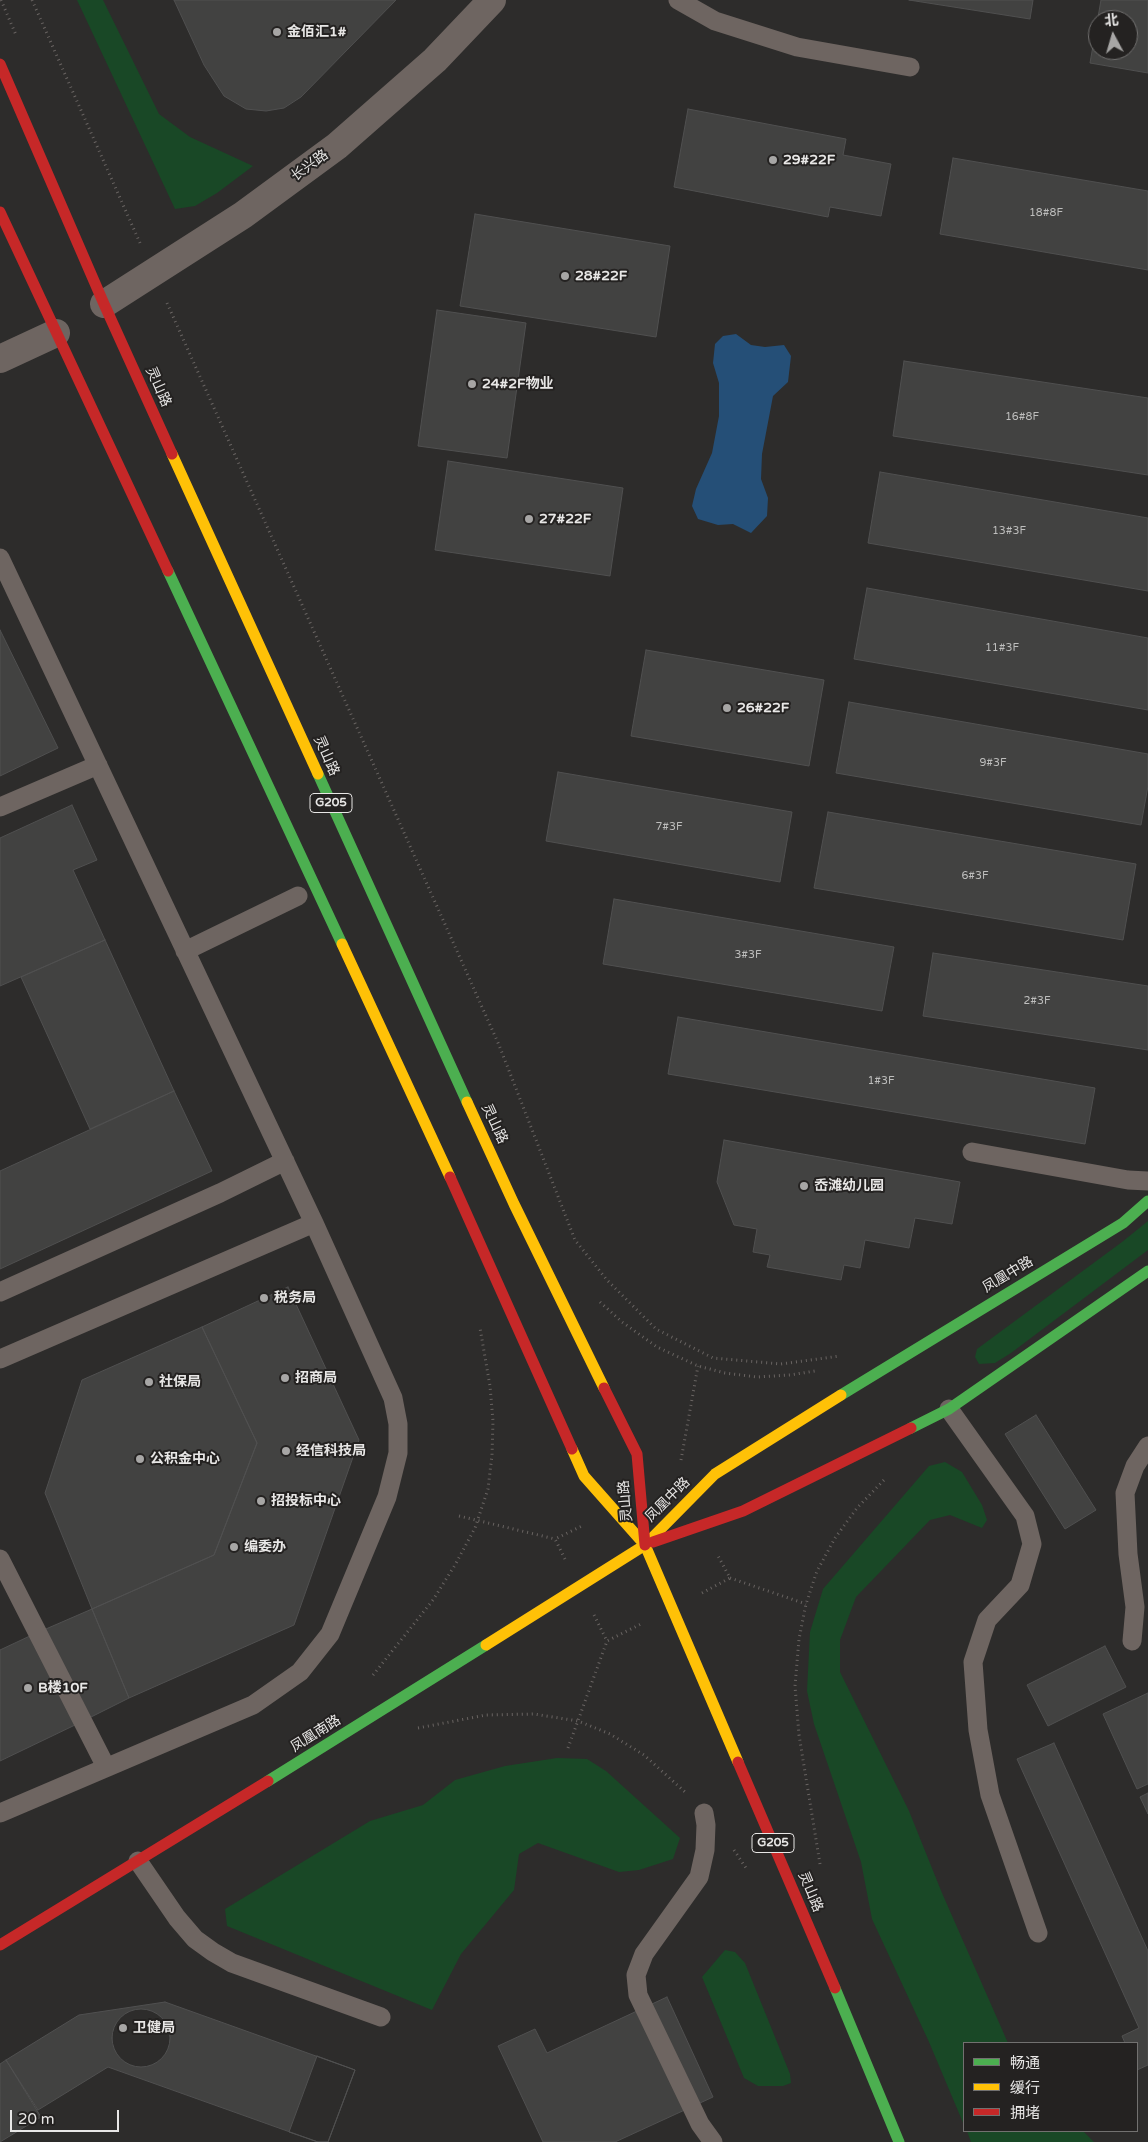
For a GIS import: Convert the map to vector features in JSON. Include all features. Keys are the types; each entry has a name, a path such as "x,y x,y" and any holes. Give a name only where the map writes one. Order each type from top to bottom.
{"main road":[{"name":"灵山路","path":"0,64 104,304 443,1050 514,1204 637,1454 644,1544"},
{"name":"灵山路","path":"0,212 448,1172 584,1476 644,1544 844,2008 899,2142"},
{"name":"凤凰中路","path":"644,1544 715,1474 942,1332 1123,1223 1148,1201"},
{"name":"凤凰中路","path":"644,1544 743,1511 949,1409 1148,1271"},
{"name":"凤凰南路","path":"0,1945 311,1755 644,1544"}],"street":[{"name":"长兴路","path":"104,304 243,215 337,146 435,60 492,0"},
{"path":"0,359 56,333"}],"lane":[{"path":"678,0 715,21 797,47 910,67"},
{"path":"0,558 314,1223 392,1398 398,1424 398,1453 387,1497 330,1634 300,1672 253,1705 0,1813"},
{"path":"0,807 98,765"},
{"path":"185,950 298,896"},
{"path":"972,1152 1128,1180 1148,1181"},
{"path":"0,1292 220,1193 285,1161"},
{"path":"0,1359 314,1223"},
{"path":"949,1409 1025,1516 1032,1544 1020,1586 987,1620 973,1662 978,1730 990,1795 1038,1933"},
{"path":"1132,1641 1135,1607 1128,1554 1125,1493 1135,1466 1148,1446"},
{"path":"0,1559 106,1767"},
{"path":"704,1813 706,1825 705,1850 699,1876 644,1954 636,1975 638,1995 700,2124 714,2142"},
{"path":"138,1861 176,1918 195,1939 213,1952 232,1963 381,2017"}],"path":[{"path":"32,0 499,1045 575,1240 607,1280 656,1329 713,1358 780,1364 846,1355"},
{"path":"596,1298 622,1322 657,1347 698,1366 725,1373 757,1377 790,1375 823,1369"},
{"path":"367,1682 433,1600 455,1565 478,1520 488,1489 493,1421 490,1386 479,1324"},
{"path":"680,1468 698,1366"},
{"path":"821,1871 799,1735 795,1686 799,1639 806,1604 816,1570 835,1538 857,1508 884,1479"},
{"path":"459,1516 555,1540"},
{"path":"730,1578 806,1604"},
{"path":"568,1748 607,1641"},
{"path":"412,1730 486,1715 534,1714 578,1721 610,1734 644,1755 681,1788 718,1828 746,1868"}],"green space":[{"path":"77,0 103,0 159,114 190,137 253,166 217,193 195,206 175,209"},
{"path":"1148,1221 1148,1250 1011,1353 995,1363 979,1364 975,1357 977,1349"},
{"path":"945,1462 962,1472 982,1505 987,1520 982,1528 950,1515 930,1520 856,1597 840,1640 840,1672 909,1811 942,1893 1008,2042 963,2042 963,2123 929,2042 872,1919 861,1862 814,1724 807,1691 810,1632 823,1589 929,1466"},
{"path":"557,1758 587,1759 606,1771 680,1838 673,1859 639,1870 619,1872 538,1843 519,1854 514,1890 461,1954 432,2010 227,1926 225,1909 370,1821 423,1805 455,1780 505,1766"},
{"path":"725,1950 735,1952 745,1963 790,2074 791,2083 783,2086 758,2086 744,2078 702,1977"},
{"path":"967,2132 1084,2132 1094,2142 971,2142"}],"water":[{"path":"736,334 751,345 765,347 784,345 791,356 788,382 773,396 762,454 761,479 768,498 767,516 751,533 733,524 718,525 698,519 692,506 696,489 712,453 719,416 719,383 713,363 715,344 723,336"}],"building":[{"name":"金佰汇1#","path":"174,0 396,0 301,97 284,108 266,111 246,109 224,96 204,65"},
{"path":"909,0 1033,0 1030,19"},
{"path":"1101,0 1148,0 1148,73 1090,63 1091,60 1138,60 1138,10 1099,10"},
{"name":"29#22F","path":"688,109 846,139 843,155 891,164 881,216 830,207 828,217 674,187"},
{"path":"953,158 1148,191 1148,270 940,234"},
{"name":"28#22F","path":"475,214 670,246 656,337 460,306"},
{"name":"24#2F物业","path":"437,310 526,323 507,458 418,446"},
{"path":"904,361 1148,398 1148,475 893,436"},
{"name":"27#22F","path":"448,461 623,488 610,576 435,550"},
{"path":"880,472 1148,518 1148,591 868,543"},
{"path":"867,588 1148,638 1148,710 854,659"},
{"path":"0,630 58,748 0,776"},
{"name":"26#22F","path":"646,650 824,680 809,766 631,736"},
{"path":"849,702 1148,754 1148,786 1141,825 836,773"},
{"path":"558,772 792,812 780,882 546,841"},
{"path":"72,805 97,860 73,870 105,940 0,986 0,838"},
{"path":"828,812 1136,864 1123,940 814,888"},
{"path":"614,899 894,947 882,1011 603,964"},
{"path":"105,940 174,1091 90,1129 21,977"},
{"path":"933,953 1148,986 1148,1050 923,1016"},
{"path":"678,1017 1095,1088 1085,1144 668,1074"},
{"path":"174,1091 212,1171 0,1269 0,1171"},
{"path":"724,1140 960,1182 952,1224 915,1218 909,1248 865,1240 860,1268 844,1265 841,1280 767,1267 770,1255 753,1252 757,1229 734,1225 717,1182"},
{"path":"288,1287 359,1440 294,1625 129,1698 92,1609 214,1555 257,1443 202,1327"},
{"path":"202,1327 257,1443 214,1555 92,1609 45,1493 82,1380"},
{"path":"1036,1415 1096,1510 1065,1529 1005,1434"},
{"path":"92,1609 129,1698 75,1725 32,1635"},
{"name":"B楼10F","path":"32,1635 75,1725 0,1761 0,1650"},
{"path":"1105,1646 1126,1687 1048,1726 1027,1685"},
{"path":"1148,1693 1148,1784 1137,1789 1103,1714"},
{"path":"1054,1743 1148,1951 1148,2065 1138,2070 1138,2042 1125,2042 1122,2036 1139,2028 1017,1759"},
{"path":"1148,1793 1148,1814 1140,1797"},
{"path":"667,1997 713,2097 615,2142 543,2142 498,2046 535,2029 547,2053"},
{"path":"165,2002 355,2070 328,2142 318,2142 108,2067 38,2110 6,2060 79,2015"},
{"path":"135,2009 147,2009 162,2017 170,2032 170,2044 162,2059 147,2067 135,2067 120,2059 112,2044 112,2032 120,2017"},
{"path":"317,2056 355,2070 328,2142 318,2142 289,2132"},
{"path":"6,2060 41,2117 0,2142 0,2064"}],"traffic: fast":[{"path":"168,571 342,944"},
{"path":"318,774 467,1102"},
{"path":"841,1395 1123,1223 1148,1201"},
{"path":"911,1428 949,1409 1148,1271"},
{"path":"268,1781 486,1645"},
{"path":"835,1988 899,2142"}],"traffic: slow":[{"path":"172,454 318,774"},
{"path":"342,944 450,1177"},
{"path":"467,1102 514,1204 604,1388"},
{"path":"486,1645 645,1545 715,1474 841,1395"},
{"path":"572,1449 584,1476 645,1545 738,1762"}],"traffic: jam":[{"path":"0,64 104,304 172,454"},
{"path":"0,212 168,571"},
{"path":"450,1177 572,1449"},
{"path":"604,1388 637,1454 645,1545"},
{"path":"653,1542 743,1511 911,1428"},
{"path":"738,1762 835,1988"},
{"path":"0,1945 268,1781"}],"place":[{"name":"金佰汇1#","path":"277,32"},
{"name":"29#22F","path":"773,160"},
{"name":"28#22F","path":"565,276"},
{"name":"24#2F物业","path":"472,384"},
{"name":"27#22F","path":"529,519"},
{"name":"26#22F","path":"727,708"},
{"name":"岙滩幼儿园","path":"804,1186"},
{"name":"税务局","path":"264,1298"},
{"name":"招商局","path":"285,1378"},
{"name":"社保局","path":"149,1382"},
{"name":"经信科技局","path":"286,1451"},
{"name":"公积金中心","path":"140,1459"},
{"name":"招投标中心","path":"261,1501"},
{"name":"编委办","path":"234,1547"},
{"name":"B楼10F","path":"28,1688"},
{"name":"卫健局","path":"123,2028"}]}
